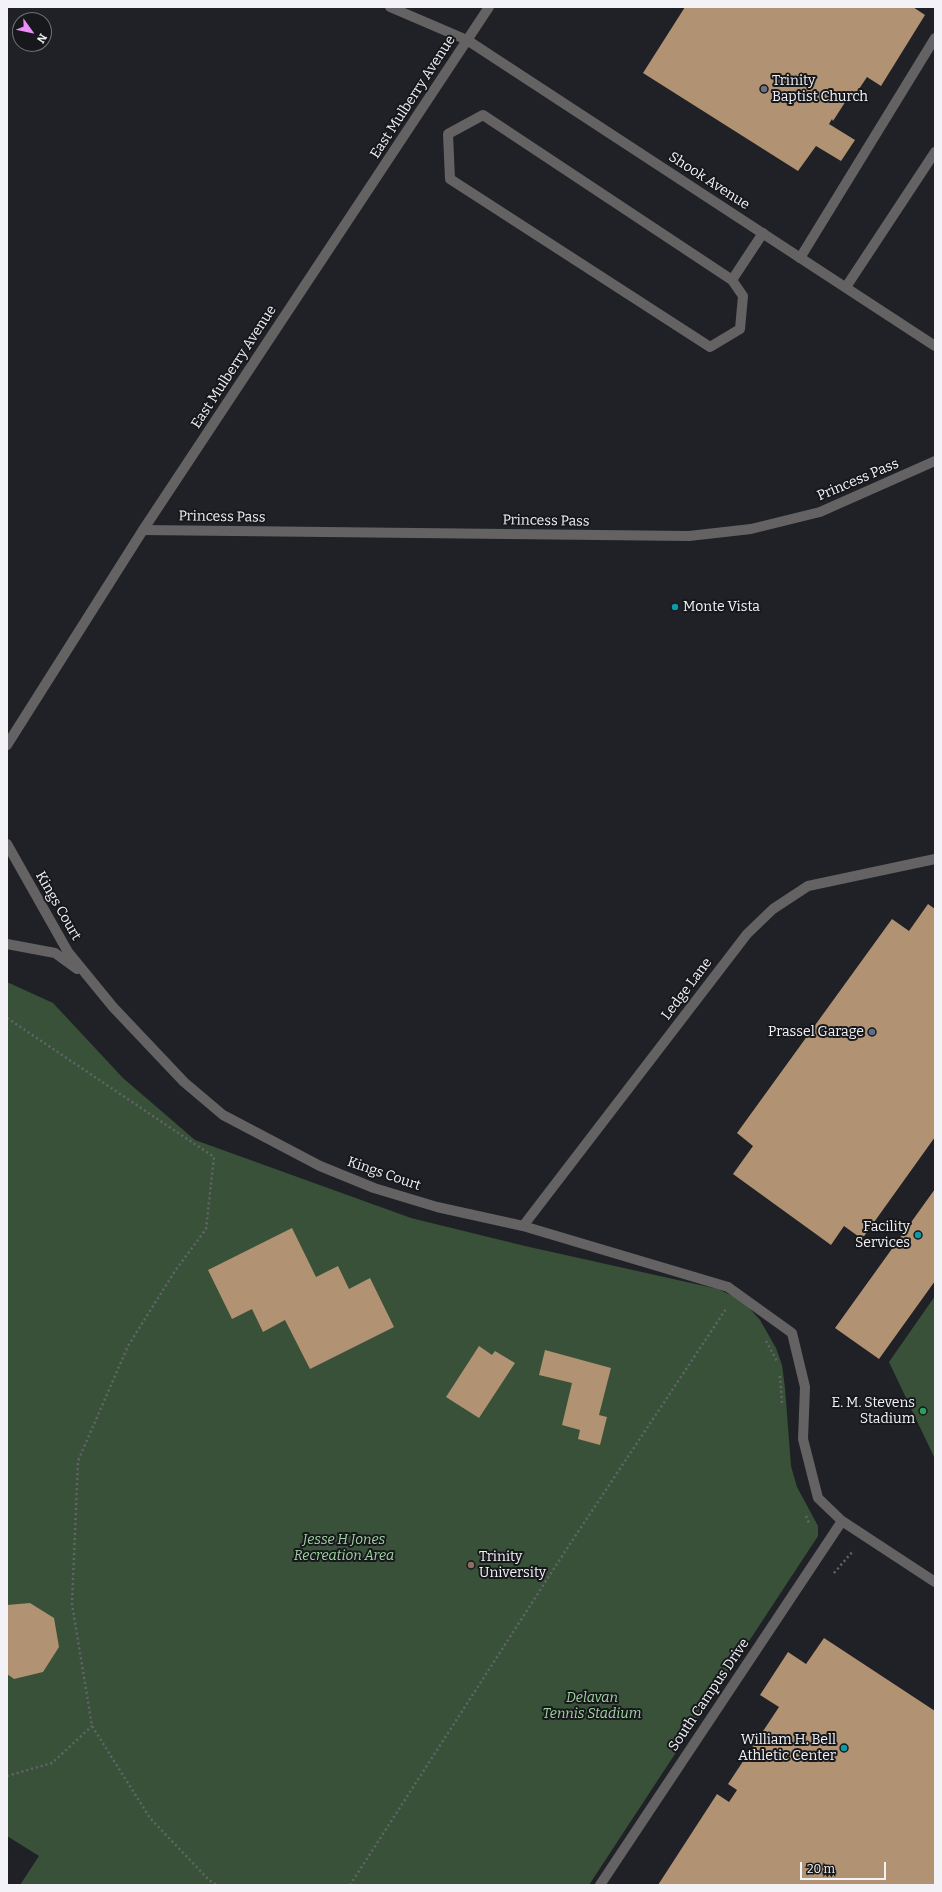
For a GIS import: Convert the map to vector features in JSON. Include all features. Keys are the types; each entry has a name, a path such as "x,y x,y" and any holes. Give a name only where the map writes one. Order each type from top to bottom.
{"street":[{"name":"Shook Avenue","path":"390,7 467,40 935,346"},
{"name":"East Mulberry Avenue","path":"7,746 143,530 489,7"},
{"path":"800,258 935,38"},
{"path":"483,115 732,280 743,296 740,329 710,347 450,179 448,134 483,115"},
{"path":"846,287 935,152"},
{"path":"732,280 763,233"},
{"name":"Princess Pass","path":"143,530 689,536 751,529 820,512 935,461"},
{"name":"Kings Court","path":"7,844 68,952 113,1007 184,1082 223,1115 320,1166 374,1188 437,1207 523,1226 728,1287 792,1333 805,1387 803,1439 818,1498 842,1521 935,1582"},
{"name":"Ledge Lane","path":"523,1226 747,934 773,909 808,886 935,859"},
{"name":"Kings Court","path":"7,944 55,953 90,978"},
{"name":"South Campus Drive","path":"600,1885 842,1521"}],"path":[{"path":"7,1018 214,1157 206,1230 175,1271 128,1346 78,1461 72,1604 92,1726 150,1818 209,1880 218,1885"},
{"path":"350,1885 566,1550 729,1305"},
{"path":"763,1334 779,1366"},
{"path":"780,1374 783,1411"},
{"path":"803,1508 809,1523"},
{"path":"830,1577 855,1549"},
{"path":"7,1776 52,1763 92,1726"}],"green space":[{"name":"Jesse H Jones Recreation Area","path":"7,982 53,1003 123,1078 195,1140 411,1218 525,1246 718,1289 743,1301 760,1320 776,1348 782,1365 791,1466 797,1487 818,1526 818,1536 589,1885 20,1885 39,1856 7,1836"},
{"name":"E. M. Stevens Stadium","path":"935,1296 935,1459 889,1362"}],"building":[{"name":"Trinity Baptist Church","path":"685,7 913,7 925,15 881,86 867,77 855,95 851,93 833,121 832,119 829,124 855,140 841,161 816,146 798,171 643,73"},
{"name":"Prassel Garage","path":"928,904 935,909 935,1137 862,1239 844,1226 831,1245 733,1174 753,1146 737,1133 892,919 909,931"},
{"name":"Facility Services","path":"935,1189 935,1281 879,1359 835,1328"},
{"path":"292,1228 316,1277 338,1266 349,1289 370,1278 394,1327 310,1369 285,1320 263,1332 252,1309 232,1319 208,1270"},
{"path":"479,1346 492,1355 495,1351 515,1363 479,1418 446,1397"},
{"path":"545,1350 611,1368 599,1415 607,1417 600,1445 578,1439 580,1430 562,1425 572,1383 539,1375"},
{"path":"30,1603 54,1618 59,1647 43,1672 14,1679 7,1674 7,1605"},
{"name":"William H. Bell Athletic Center","path":"824,1638 935,1711 935,1885 658,1885 717,1794 729,1802 737,1790 728,1784 779,1707 760,1695 788,1652 806,1664"}],"place":[{"name":"Trinity Baptist Church","path":"764,89"},
{"name":"Monte Vista","path":"675,607"},
{"name":"Prassel Garage","path":"872,1032"},
{"name":"Facility Services","path":"918,1235"},
{"name":"E. M. Stevens Stadium","path":"923,1411"},
{"name":"Trinity University","path":"471,1565"},
{"name":"William H. Bell Athletic Center","path":"844,1748"}],"park label":[{"name":"Delavan Tennis Stadium","path":"592,1706"}]}
